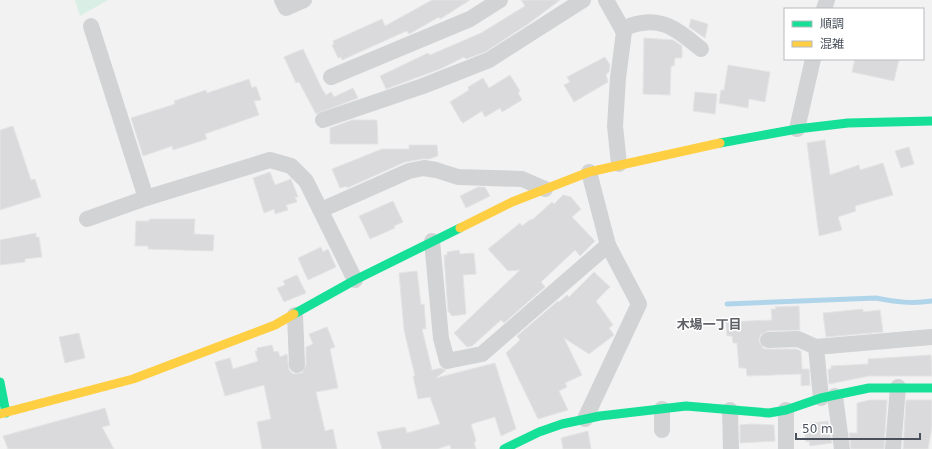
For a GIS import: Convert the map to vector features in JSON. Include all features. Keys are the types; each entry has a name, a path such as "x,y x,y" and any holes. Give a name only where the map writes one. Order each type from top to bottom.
{"main road":[{"path":"0,382 3,414 133,379 275,325 355,280 512,202 589,172 619,164 797,129 848,123 932,121"},
{"path":"504,449 539,432 585,418 686,406 769,413 786,410 828,397 869,388 932,388"}],"street":[{"path":"282,0 286,8 304,0"},
{"path":"332,77 470,19 500,0"},
{"path":"323,120 423,86 489,60 583,0"},
{"path":"606,0 624,32 618,78 615,126 619,164"},
{"path":"622,29 636,22 654,21 668,25 701,49"},
{"path":"91,26 146,198"},
{"path":"797,129 813,60"},
{"path":"87,219 146,198 270,160 291,166 306,181 355,280"},
{"path":"321,210 409,171 424,168 458,177 522,179 544,189"},
{"path":"585,418 639,304 608,245 589,172"},
{"path":"432,241 441,338 447,361 482,354 608,245"},
{"path":"295,315 297,365"},
{"path":"768,340 798,339 816,347 932,338"},
{"path":"816,347 842,449"},
{"path":"893,449 898,387"},
{"path":"662,409 662,430"},
{"path":"730,410 731,449"},
{"path":"786,410 786,449"}],"green space":[{"path":"75,0 108,0 80,16"}],"building":[{"path":"432,0 470,0 440,19 439,17 409,34 407,31 404,32 342,60 341,57 338,58 332,45 334,44 333,41 382,19 385,26"},
{"path":"521,0 560,0 528,24 485,52 466,59 464,57 440,69 386,89 380,76 428,53 430,55 481,33 525,6"},
{"path":"691,19 708,24 705,38 689,27"},
{"path":"644,38 673,40 682,46 682,58 675,58 674,66 671,66 670,95 643,94"},
{"path":"303,49 326,95 331,92 334,97 353,88 358,98 316,114 299,82 296,83 284,57"},
{"path":"605,57 610,65 609,72 606,74 608,82 574,102 564,85 570,82 567,77"},
{"path":"855,60 899,60 894,81 852,72"},
{"path":"728,65 770,72 765,102 749,99 748,108 719,103 721,90 724,90"},
{"path":"510,75 520,91 518,93 522,100 502,112 500,108 485,117 482,111 463,123 461,121 450,102 469,90 468,87 483,78 489,88"},
{"path":"249,79 252,88 256,86 261,100 254,101 259,115 205,134 207,139 173,150 172,146 143,156 131,118 175,104 174,101 206,90 207,93"},
{"path":"695,92 717,94 715,114 693,111"},
{"path":"352,120 377,120 378,144 330,144 330,128"},
{"path":"13,126 31,180 35,179 41,197 0,210 0,130"},
{"path":"825,140 830,175 859,165 860,170 883,163 893,195 855,206 856,211 838,217 842,230 819,236 807,143"},
{"path":"409,145 437,145 438,156 429,159 405,162 347,188 347,186 340,188 332,169 382,149 409,149"},
{"path":"909,147 914,164 901,168 895,151"},
{"path":"270,172 275,185 291,179 298,197 295,197 297,202 286,205 288,210 275,214 274,209 264,213 253,178"},
{"path":"478,187 485,187 490,196 466,208 460,196"},
{"path":"563,195 571,197 581,209 572,217 595,241 580,256 575,250 541,282 545,287 504,323 501,320 472,346 467,347 454,333 520,270 508,271 488,249 520,223 522,226 531,219 532,220 552,202 554,204"},
{"path":"393,201 403,222 394,226 395,228 370,239 359,216"},
{"path":"149,219 195,219 194,234 214,235 213,251 148,249 148,246 135,246 136,221 149,221"},
{"path":"36,233 36,237 39,237 42,257 25,259 25,262 0,265 0,240"},
{"path":"321,247 323,252 328,249 336,267 308,280 298,258"},
{"path":"459,250 460,254 474,253 476,274 463,275 466,314 452,316 448,311 444,255 447,255 447,252"},
{"path":"417,271 421,305 424,304 426,329 422,329 432,370 441,368 446,370 436,378 495,363 516,429 501,436 495,417 471,424 476,441 474,442 476,449 451,449 450,445 437,449 382,449 377,432 405,427 407,433 440,424 430,397 418,399 413,376 415,376 404,330 399,273"},
{"path":"594,272 610,287 596,301 613,325 609,328 614,335 589,354 564,338 582,375 565,383 567,387 559,391 568,410 538,419 506,353 520,340 517,336 558,301 559,302 567,295 569,297"},
{"path":"297,275 306,293 284,302 277,288 285,285 283,281"},
{"path":"799,306 800,330 767,331 760,335 759,341 764,349 796,349 801,351 802,369 809,369 810,385 801,386 801,374 747,376 746,368 739,368 737,343 733,343 732,336 727,336 726,322 772,320 771,309 776,309 775,307"},
{"path":"863,309 863,312 880,310 883,332 826,337 823,313"},
{"path":"327,327 335,347 330,349 338,388 316,392 325,431 333,429 337,449 262,449 257,422 271,419 264,385 225,396 215,362 230,358 233,369 258,361 255,351 257,351 257,348 272,345 274,352 278,351 280,357 287,354 289,370 293,374 302,373 306,365 306,347 313,344 309,334"},
{"path":"79,333 85,358 65,363 59,337"},
{"path":"931,355 932,376 869,376 829,384 828,369 831,369 831,366 868,364 868,359"},
{"path":"870,400 887,400 884,449 851,449 849,433 857,433 857,403"},
{"path":"906,400 932,400 932,427 928,449 903,449"},
{"path":"105,408 110,425 102,427 114,449 8,449 3,436"},
{"path":"828,421 832,443 810,446 809,441 806,442 803,424"},
{"path":"740,425 774,425 775,441 740,443"},
{"path":"588,431 591,449 563,449 561,438"}],"waterway":[{"path":"727,304 876,298 904,302 932,301"}],"traffic: fast":[{"path":"720,143 797,129 848,123 932,121"},
{"path":"294,314 355,280 460,228"},
{"path":"0,382 6,413"},
{"path":"504,449 539,432 562,424 600,416 686,406 769,413 786,410 821,398 869,388 932,388"}],"traffic: slow":[{"path":"460,228 512,202 589,172 720,143"},
{"path":"0,414 133,379 275,325 294,314"}],"district":[{"name":"木場一丁目","path":"709,324"}]}
